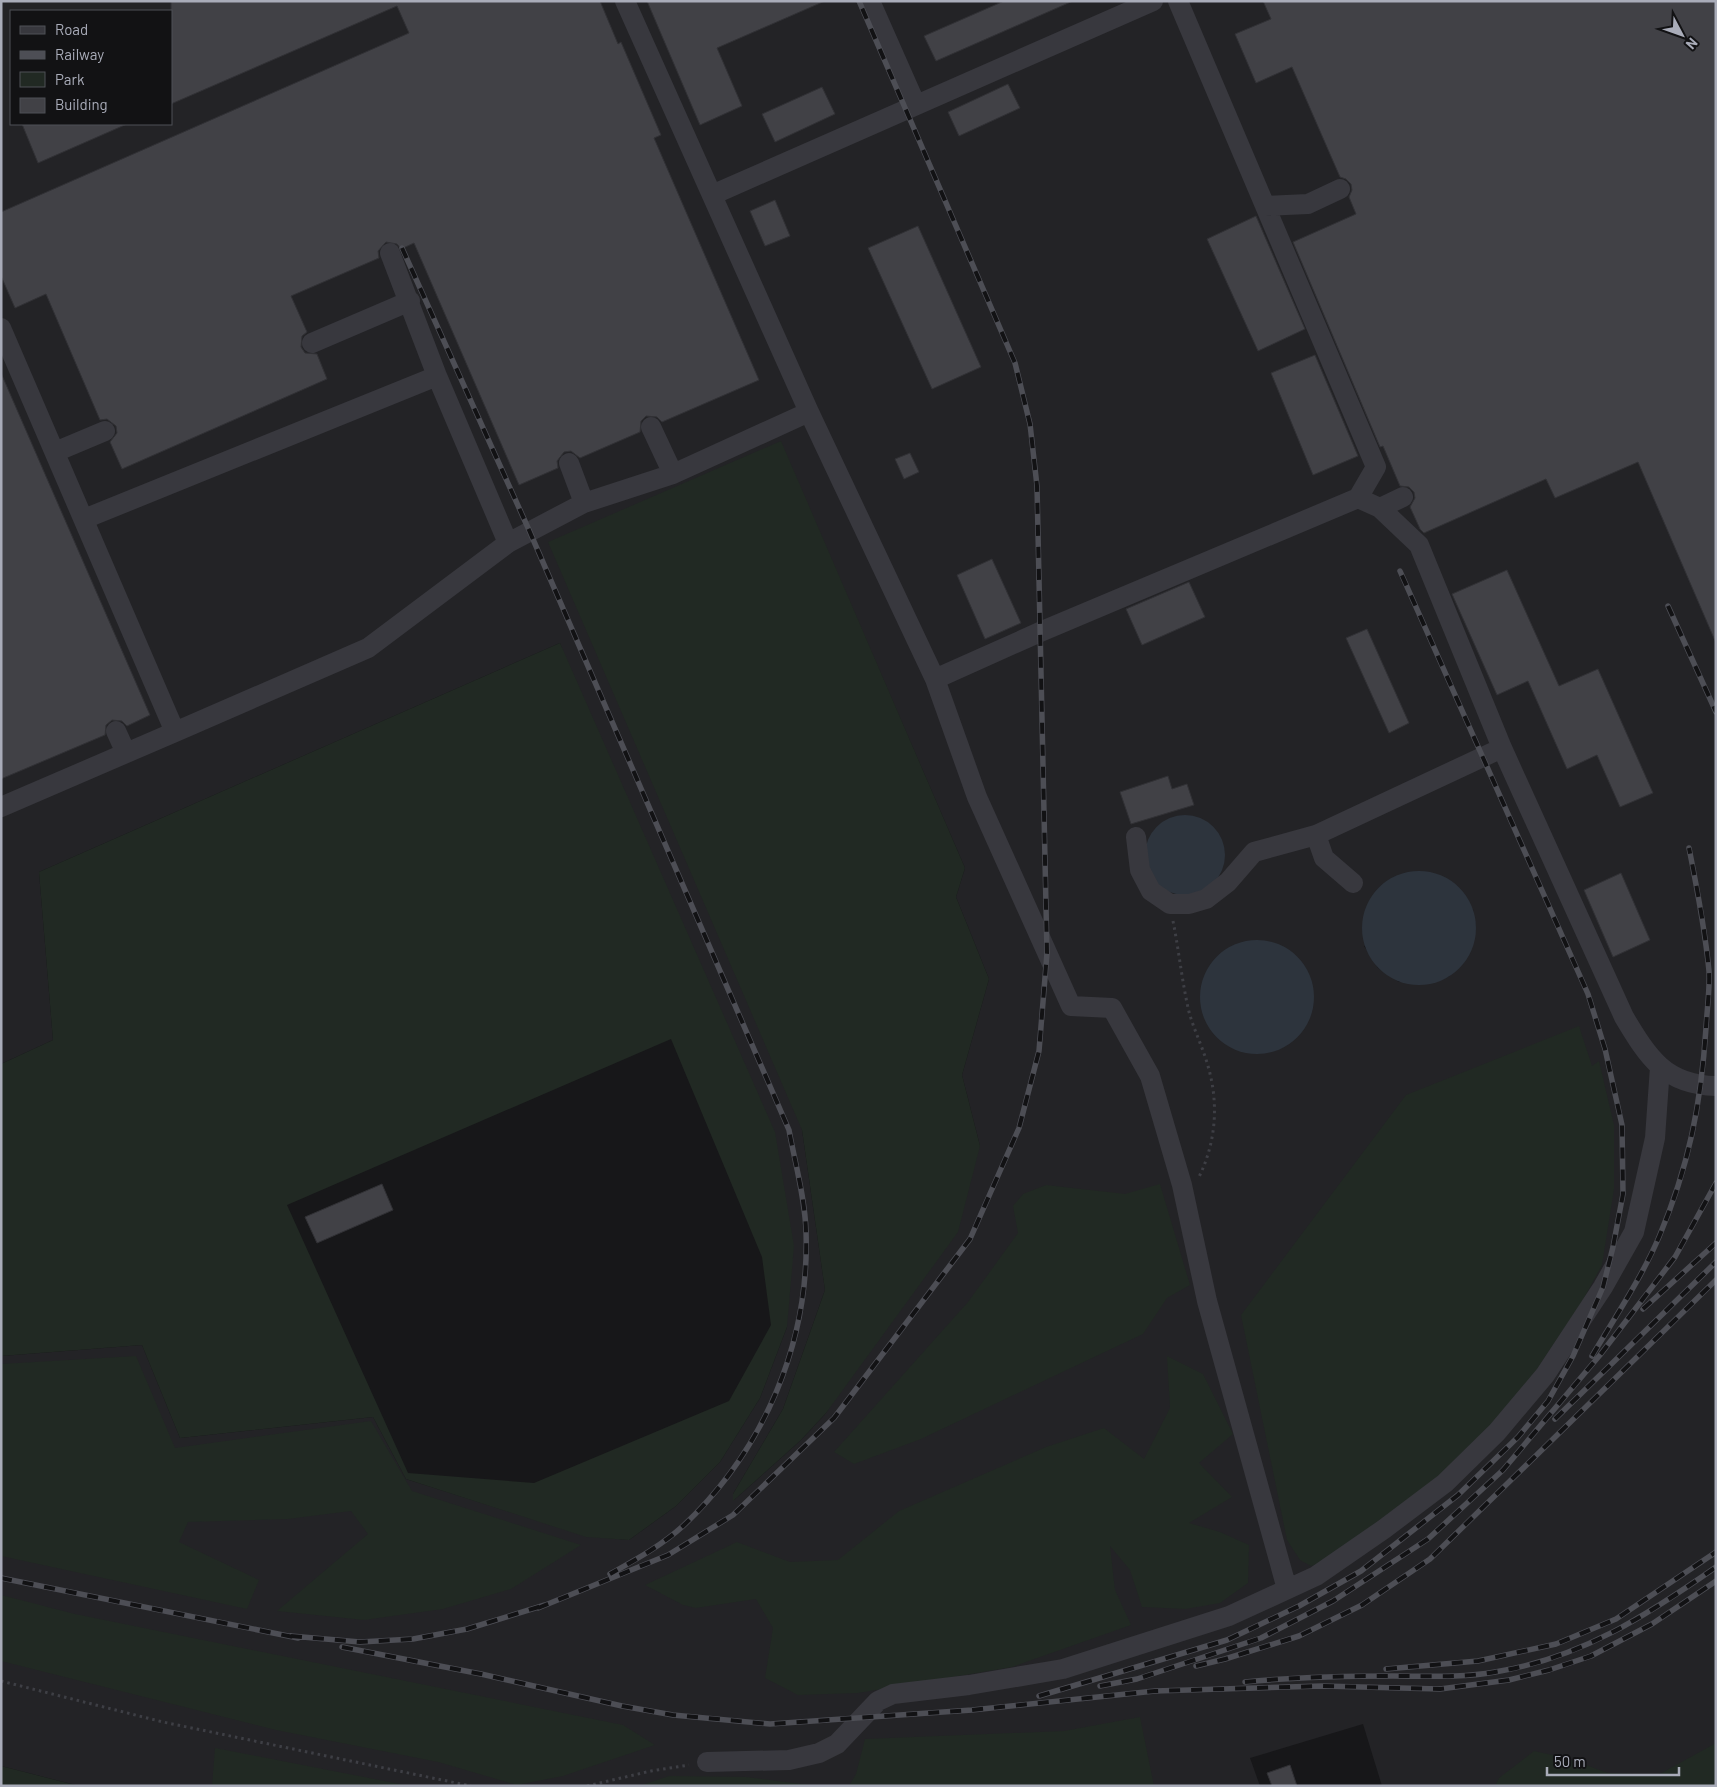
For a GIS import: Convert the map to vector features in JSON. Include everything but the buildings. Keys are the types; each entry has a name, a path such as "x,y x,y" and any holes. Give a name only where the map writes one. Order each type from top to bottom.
{"lane":[{"path":"625,1 810,412 935,679 978,796 1071,1006 1112,1008 1150,1076 1182,1185 1207,1301 1287,1589"},
{"path":"870,1 916,104"},
{"path":"712,196 916,104 1153,1"},
{"path":"935,679 1040,632 1358,498 1376,466 1178,1"},
{"path":"1265,206 1308,204 1340,190"},
{"path":"390,253 437,376 508,543"},
{"path":"312,343 410,302"},
{"path":"1,328 175,732"},
{"path":"84,519 437,376"},
{"path":"1,807 368,648 508,543 584,503 672,474 810,412"},
{"path":"651,427 672,474"},
{"path":"55,452 105,431"},
{"path":"568,463 584,503"},
{"path":"1380,508 1404,497"},
{"path":"1358,498 1380,508 1419,545 1502,748 1624,1017 1639,1043 1673,1078 1688,1084 1716,1086"},
{"path":"116,731 126,753"},
{"path":"1136,837 1140,870 1151,891 1170,904 1189,904 1206,899 1228,882 1254,852 1316,835 1502,748"},
{"path":"1316,835 1324,858 1353,883"},
{"path":"707,1762 789,1760 819,1753 837,1744 878,1701 893,1694 969,1685 1063,1669 1229,1616 1316,1576 1384,1529 1445,1483 1497,1432 1545,1375 1603,1288 1634,1232 1655,1138 1660,1066"}],"path":[{"path":"1170,904 1189,1013 1208,1065 1216,1117 1211,1148 1196,1184"},
{"path":"1,1681 163,1722 471,1786"},
{"path":"587,1786 650,1771 707,1762"}],"shaded area":[{"path":"1,1 1716,1 1716,1786 1382,1786 1363,1724 1250,1758 1260,1786 79,1786 1,1766 1,1356 142,1345 180,1438 373,1417 406,1479 586,1536 629,1540 676,1506 720,1462 760,1398 787,1327 560,643 39,872 53,1040 1,1064","holes":["780,441 965,868 956,897 989,979 962,1075 980,1146 826,1413 801,1440 734,1500 733,1494 783,1409 825,1290 802,1130","1473,909 1476,928 1472,947 1463,964 1448,977 1399,982 1378,968 1364,946"]},
{"path":"1185,815 1200,818 1213,827 1222,840 1225,855 1222,870 1213,883 1200,892 1185,895 1170,892 1157,883 1148,870 1145,855 1148,840 1157,827 1170,818"},
{"path":"1419,871 1441,876 1459,888 1471,906 1476,928 1471,950 1459,968 1441,980 1419,985 1397,980 1379,968 1367,950 1362,928 1367,906 1379,888 1397,876"},
{"path":"1257,940 1279,945 1297,957 1309,975 1314,997 1309,1019 1297,1037 1279,1049 1257,1054 1235,1049 1217,1037 1205,1019 1200,997 1205,975 1217,957 1235,945"}],"green space":[{"path":"781,441 965,868 956,897 989,979 962,1075 980,1146 958,1232 826,1413 801,1440 733,1501 733,1494 783,1409 825,1290 802,1130 548,542"},
{"path":"560,643 775,1132 794,1246 787,1327 760,1398 720,1462 676,1506 629,1540 586,1537 406,1479 373,1417 180,1438 142,1345 1,1356 1,1064 53,1040 39,872","holes":["671,1039 762,1257 771,1325 729,1401 534,1483 408,1473 287,1205"]},
{"path":"1579,1026 1592,1066 1599,1061 1614,1125 1614,1189 1602,1265 1583,1300 1521,1393 1446,1471 1323,1562 1311,1566 1300,1560 1287,1540 1241,1315 1406,1095"},
{"path":"1160,1184 1190,1285 1167,1298 1143,1334 921,1439 854,1464 834,1452 968,1302 1018,1233 1013,1206 1023,1194 1046,1185 1125,1194"},
{"path":"136,1356 175,1448 371,1421 412,1491 581,1545 511,1589 443,1609 364,1620 277,1611 368,1534 351,1511 288,1519 188,1522 179,1542 259,1580 247,1609 1,1556 1,1364"},
{"path":"1167,1356 1203,1374 1233,1434 1199,1463 1232,1497 1189,1523 1220,1532 1249,1545 1248,1583 1220,1603 1185,1609 1142,1607 1130,1570 1110,1546 1115,1590 1131,1625 1012,1667 858,1693 798,1695 765,1678 773,1628 756,1599 696,1608 683,1605 645,1585 737,1542 790,1562 838,1560 899,1511 1046,1447 1104,1428 1144,1459 1170,1408"},
{"path":"1,1595 75,1614 623,1725 655,1745 563,1776 517,1785 438,1762 276,1730 1,1661"},
{"path":"1140,1717 1154,1786 849,1786 856,1774 865,1739 1064,1731"},
{"path":"1716,1743 1716,1786 1495,1786 1499,1778 1534,1751 1566,1758 1608,1773 1658,1775"},
{"path":"215,1748 410,1786 212,1786"},
{"path":"1,1766 79,1786 1,1786"},
{"path":"669,1776 746,1777 809,1785 639,1786"}],"railway":[{"path":"538,1608 668,1555 733,1515 834,1418 970,1239 1019,1128 1039,1051 1047,953 1037,486 1030,424 1015,363 859,1"},
{"path":"402,248 529,530 789,1130 804,1206 806,1231 805,1272 800,1313 790,1353 776,1392 759,1429 737,1463 712,1496 683,1526 657,1546 610,1574"},
{"path":"1039,1696 1227,1640 1299,1606 1361,1571 1458,1495 1518,1437 1548,1401 1573,1356 1603,1287 1623,1194 1622,1125 1605,1049 1588,994 1400,571"},
{"path":"1668,606 1716,712"},
{"path":"1592,1356 1636,1283 1659,1237 1686,1160 1697,1109 1704,1056 1709,971 1698,893 1689,848"},
{"path":"1100,1686 1137,1679 1261,1638 1333,1601 1428,1539 1503,1470 1600,1355 1675,1257 1716,1183"},
{"path":"1643,1309 1716,1243"},
{"path":"1555,1419 1716,1262"},
{"path":"1196,1666 1299,1636 1362,1605 1430,1559 1716,1280"},
{"path":"1386,1669 1478,1661 1556,1644 1616,1619 1716,1552"},
{"path":"1245,1682 1319,1677 1470,1675 1526,1665 1556,1657 1611,1633 1664,1602 1716,1567"},
{"path":"1,1578 298,1638"},
{"path":"342,1647 481,1674 622,1706 673,1715 770,1724 972,1710 1155,1691 1322,1686 1440,1689 1509,1680 1549,1670 1591,1656 1652,1624 1716,1581"},
{"path":"291,1636 360,1642 413,1639 467,1629 545,1605"}]}
